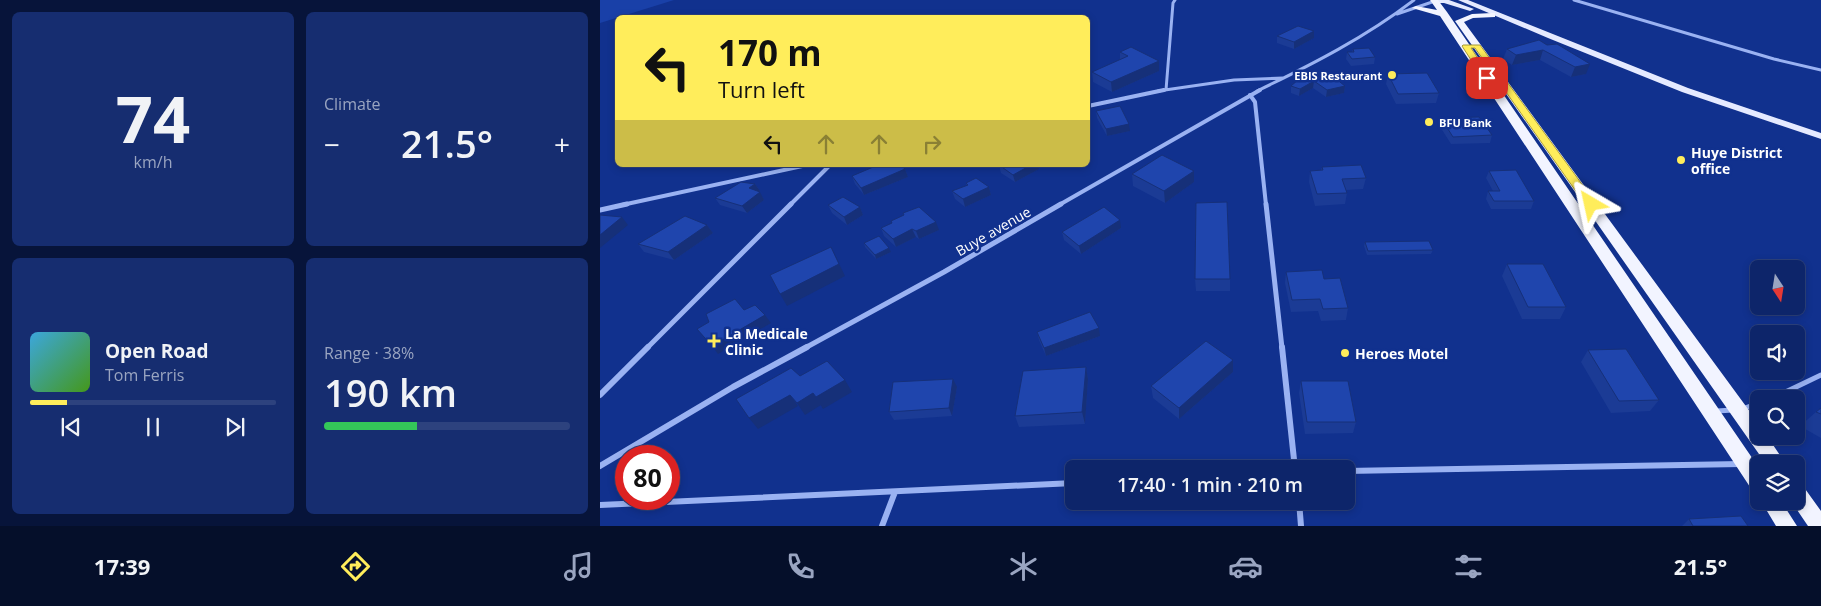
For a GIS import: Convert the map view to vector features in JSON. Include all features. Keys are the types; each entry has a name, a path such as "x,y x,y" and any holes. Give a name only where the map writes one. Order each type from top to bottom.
{"highway":[{"path":"1415,4 1441,3 1459,21 1471,46 1750,470"},
{"path":"1441,3 1739,410 1770,455"},
{"path":"1459,21 1472,16 1492,15"},
{"path":"1805,505 1820,526"},
{"path":"1776,510 1787,526"}],"main road":[{"path":"1462,0 1506,19 1749,113 1821,136"},
{"path":"1441,3 1506,19"}],"street":[{"path":"1166,90 1173,3 1175,0"},
{"path":"1574,0 1774,59 1821,70"},
{"path":"1396,14 1415,4 1441,3"},
{"path":"1396,14 1415,4"},
{"name":"Buye avenue","path":"600,466 733,387 944,272 1250,95 1286,78 1396,14"},
{"path":"1090,106 1166,90 1248,77 1286,78"},
{"path":"1250,95 1254,102 1294,460"},
{"path":"600,210 798,167"},
{"path":"600,395 828,167"},
{"path":"1355,470 1750,464"},
{"path":"600,505 1065,483"},
{"path":"882,526 895,492"},
{"path":"1299,510 1301,526"}],"lane":[{"path":"1790,390 1821,375"},
{"path":"1710,412 1739,410 1750,406"}],"shaded area":[{"path":"600,0 674,0 626,15 615,15 615,18 600,23"}],"building":[{"path":"1298,26 1314,31 1294,42 1277,36"},
{"path":"1539,40 1547,45 1557,44 1590,64 1575,67 1543,50 1516,55 1507,49"},
{"path":"1131,47 1159,61 1111,82 1092,72 1128,56 1120,52"},
{"path":"1369,48 1375,57 1352,59 1347,52 1354,52 1353,49"},
{"path":"1306,73 1318,76 1331,75 1345,86 1327,90 1314,81 1300,89 1291,86"},
{"path":"1427,73 1439,93 1398,94 1388,74"},
{"path":"1120,106 1129,124 1106,129 1096,111"},
{"path":"1479,117 1492,135 1453,137 1441,118"},
{"path":"1162,155 1194,171 1164,191 1132,174"},
{"path":"1361,165 1366,178 1342,179 1347,193 1317,194 1310,171 1323,170 1322,167"},
{"path":"873,167 902,167 905,169 861,188 852,176"},
{"path":"1002,167 1027,167 1013,175"},
{"path":"1516,170 1534,201 1494,201 1488,191 1500,191 1489,171"},
{"path":"976,178 989,187 963,199 952,191 968,185 966,183"},
{"path":"741,182 755,184 749,188 760,192 742,206 715,198"},
{"path":"843,197 860,207 844,217 828,205"},
{"path":"1227,202 1230,279 1195,279 1196,203"},
{"path":"919,207 936,222 916,231 912,229 893,239 881,228 904,215 903,213"},
{"path":"1104,207 1120,220 1079,246 1062,232"},
{"path":"600,215 622,217 600,235"},
{"path":"685,216 707,225 668,252 638,244"},
{"path":"879,236 889,248 875,255 864,243"},
{"path":"1429,241 1433,250 1368,251 1365,242"},
{"path":"831,247 839,264 780,294 770,275"},
{"path":"1507,264 1543,264 1566,307 1528,307"},
{"path":"1322,270 1324,279 1340,278 1348,308 1323,309 1320,299 1292,300 1286,272"},
{"path":"735,299 744,310 755,305 765,315 712,346 697,329 709,322 706,314"},
{"path":"1090,312 1099,328 1044,348 1037,332"},
{"path":"1206,341 1233,360 1179,408 1151,386"},
{"path":"1626,349 1659,400 1619,401 1588,350"},
{"path":"827,361 845,380 816,397 813,393 797,403 790,395 749,418 736,399 791,368 800,376"},
{"path":"1086,367 1082,412 1015,416 1023,371"},
{"path":"953,379 949,408 889,412 893,382"},
{"path":"1301,381 1348,381 1356,422 1307,422"},
{"path":"1741,516 1748,526 1693,526 1689,519"}],"place":[{"name":"EBIS Restaurant","path":"1392,75"},
{"name":"BFU Bank","path":"1429,122"},
{"name":"Huye District office","path":"1681,160"},
{"name":"La Medicale Clinic","path":"714,341"},
{"name":"Heroes Motel","path":"1345,353"}],"route":[{"path":"1487,78 1465,46 1477,46 1591,204"}]}
